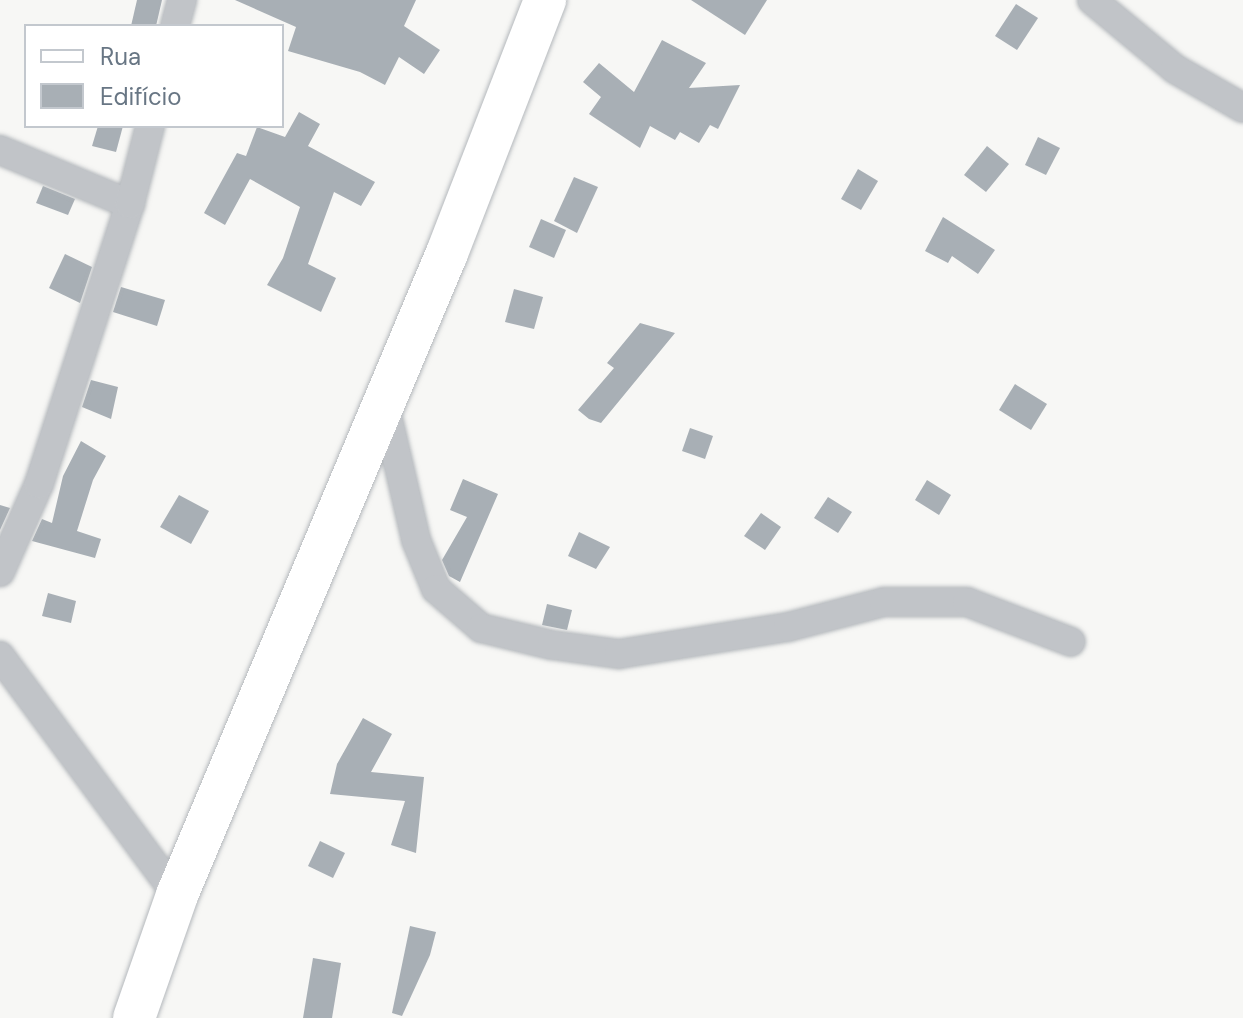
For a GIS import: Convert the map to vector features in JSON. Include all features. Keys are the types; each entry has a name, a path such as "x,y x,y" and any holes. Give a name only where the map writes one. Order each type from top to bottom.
{"main road":[{"path":"134,1018 177,895 384,402 545,0"}],"street":[{"path":"176,24 182,0"},
{"path":"1092,0 1175,69 1243,108"},
{"path":"0,572 39,484 130,204 149,128"},
{"path":"0,150 130,204"},
{"path":"384,402 416,540 436,589 481,628 552,645 619,654 788,627 884,602 967,602 1071,642"},
{"path":"0,656 177,895"}],"building":[{"path":"137,0 162,0 156,24 131,24"},
{"path":"235,0 416,0 404,26 440,50 424,74 399,57 385,85 360,72 288,51 296,27"},
{"path":"691,0 767,0 745,35"},
{"path":"1016,4 1038,18 1017,50 995,36"},
{"path":"662,40 706,63 689,88 740,85 718,129 710,125 699,143 680,132 675,140 650,126 640,148 589,114 601,97 583,82 599,63 634,92"},
{"path":"299,112 320,124 308,146 375,182 361,206 334,192 308,264 336,278 321,312 267,285 283,258 300,207 250,179 225,225 204,213 237,153 246,156 257,128 285,137"},
{"path":"97,128 122,128 116,152 92,146"},
{"path":"1038,137 1060,148 1046,175 1025,165"},
{"path":"987,146 1009,164 986,192 964,175"},
{"path":"858,169 878,181 861,210 841,199"},
{"path":"574,177 598,187 577,233 554,221"},
{"path":"43,186 75,199 68,215 36,203"},
{"path":"943,217 995,250 978,274 952,256 948,263 925,251"},
{"path":"541,219 566,230 554,258 529,247"},
{"path":"65,254 92,267 80,303 49,288"},
{"path":"121,287 165,300 157,326 113,312"},
{"path":"514,289 543,297 534,329 505,322"},
{"path":"640,323 675,333 601,423 589,419 578,410 614,368 607,363"},
{"path":"91,380 118,387 111,419 82,407"},
{"path":"1015,384 1047,404 1031,430 999,410"},
{"path":"690,428 713,436 705,459 682,451"},
{"path":"81,441 106,456 93,480 77,531 101,539 95,558 32,541 42,519 52,523 63,476"},
{"path":"463,479 498,494 460,582 449,576 442,560 467,517 450,510"},
{"path":"927,480 951,495 939,515 915,500"},
{"path":"179,495 209,511 191,544 160,527"},
{"path":"828,497 852,512 838,533 814,518"},
{"path":"0,505 10,508 0,530"},
{"path":"761,513 781,527 765,550 744,536"},
{"path":"579,532 610,547 596,569 568,556"},
{"path":"48,593 76,601 71,623 42,616"},
{"path":"547,604 572,610 567,630 542,625"},
{"path":"363,718 392,734 371,772 424,777 416,853 391,845 405,801 330,794 337,764"},
{"path":"320,841 345,853 333,878 308,866"},
{"path":"410,926 436,932 430,955 402,1016 392,1013"},
{"path":"313,958 341,963 332,1018 303,1018"}]}
